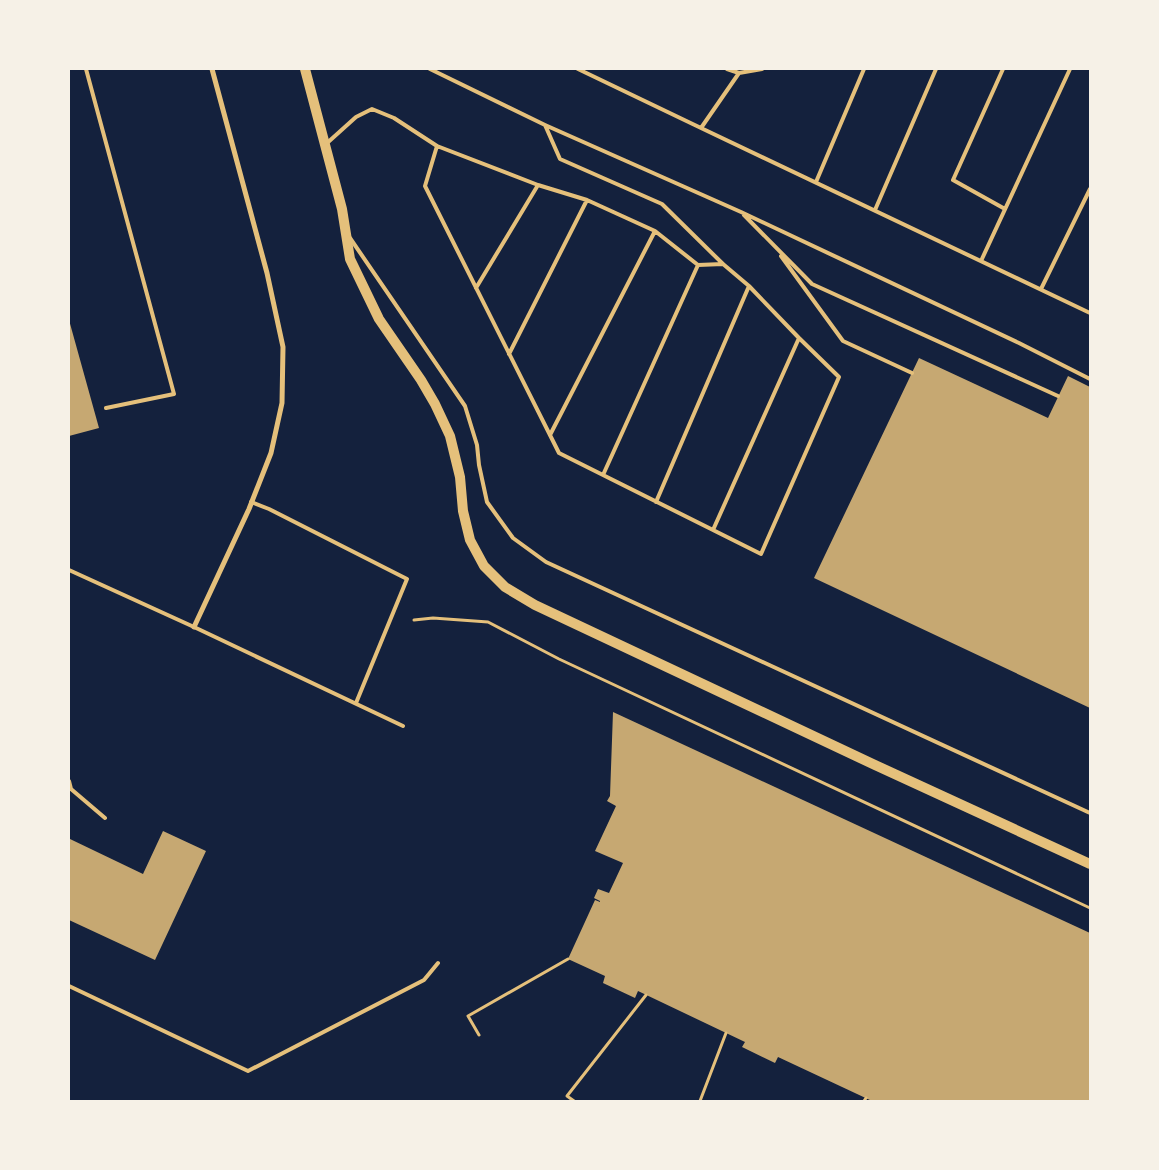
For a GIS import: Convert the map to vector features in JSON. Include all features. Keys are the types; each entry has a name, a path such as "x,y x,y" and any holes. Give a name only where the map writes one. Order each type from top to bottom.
{"main road":[{"path":"305,69 342,209 350,259 379,319 421,380 450,436 460,477 463,511 470,540 484,566 505,586 535,605 1090,864"}],"street":[{"path":"194,627 251,502 271,453 282,403 283,347 267,273 212,69"}],"lane":[{"path":"86,69 174,394 106,408"},
{"path":"430,69 545,125 741,212 1019,343 1090,379"},
{"path":"578,69 1090,313"},
{"path":"727,69 739,73 762,69"},
{"path":"816,182 864,69"},
{"path":"875,210 936,69"},
{"path":"1003,69 953,180 1005,209"},
{"path":"981,261 1070,69"},
{"path":"701,128 739,73"},
{"path":"325,145 356,117 372,109 394,118 437,146 538,185 587,200 654,230 698,265 724,264"},
{"path":"437,146 425,186 558,453 761,554 838,376 749,286 662,204 560,159 545,125"},
{"path":"476,288 538,185"},
{"path":"1042,289 1090,189"},
{"path":"509,354 587,200"},
{"path":"741,212 812,284 1058,396"},
{"path":"550,435 654,230"},
{"path":"346,232 465,406 477,445 479,466 487,502 513,538 546,562 1090,812"},
{"path":"774,246 843,341 912,373"},
{"path":"603,475 698,265"},
{"path":"656,502 749,286"},
{"path":"713,530 799,338"},
{"path":"251,502 407,579 356,703"},
{"path":"69,570 403,726"},
{"path":"69,781 71,789 105,818"},
{"path":"69,986 248,1071 424,980 438,963"}],"path":[{"path":"414,620 433,618 488,622 559,659 1090,908"},
{"path":"479,1035 468,1016 568,959"},
{"path":"574,1101 567,1096 646,995"},
{"path":"700,1101 726,1033"}],"building":[{"path":"69,320 99,428 69,436"},
{"path":"919,358 1048,418 1068,376 1090,387 1090,708 814,578"},
{"path":"613,712 1090,933 1090,1101 872,1101 778,1057 775,1063 742,1047 745,1042 638,991 635,998 603,983 605,976 568,959 595,900 600,902 594,898 598,889 609,893 623,863 595,851 616,806 607,801 610,796"},
{"path":"163,831 206,851 155,960 69,920 70,839 143,874"}]}
